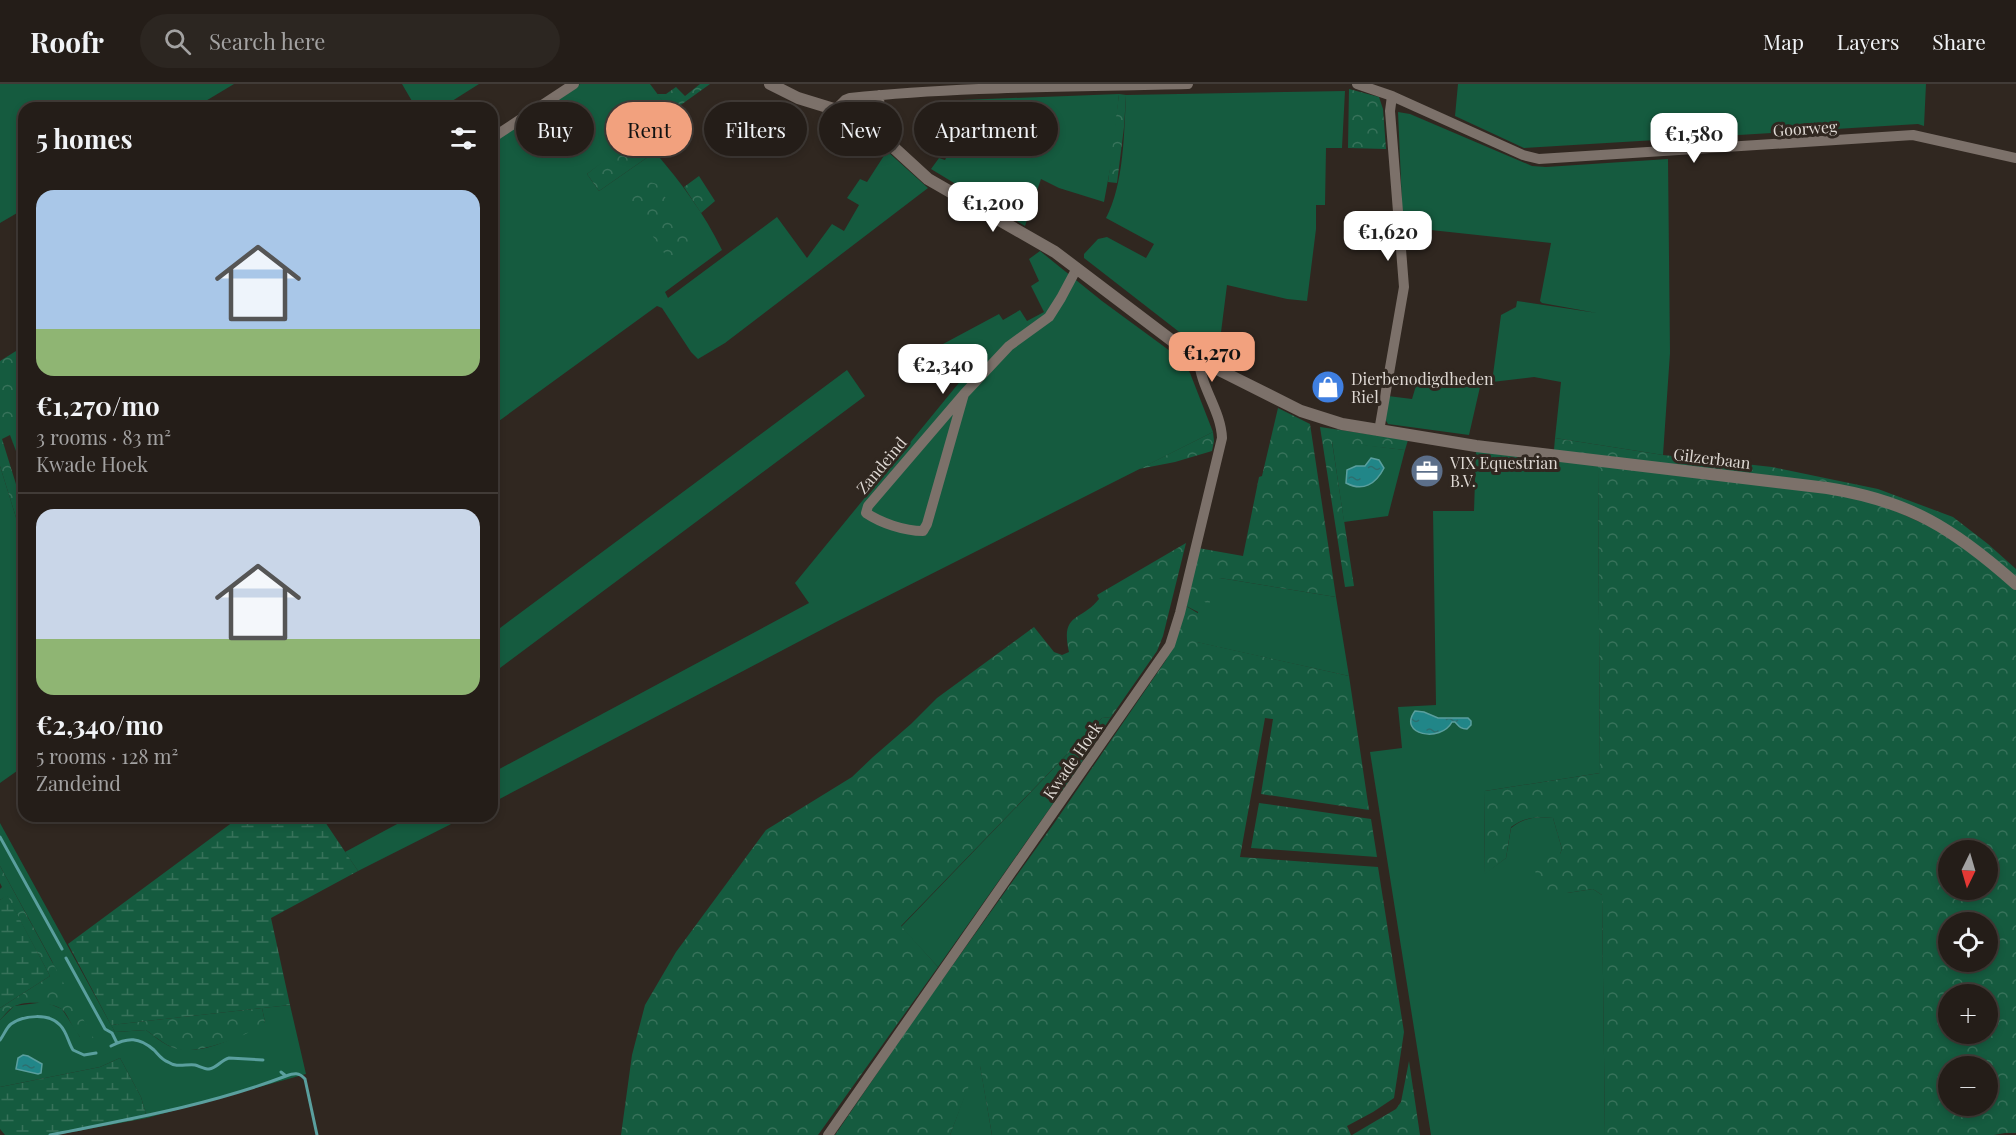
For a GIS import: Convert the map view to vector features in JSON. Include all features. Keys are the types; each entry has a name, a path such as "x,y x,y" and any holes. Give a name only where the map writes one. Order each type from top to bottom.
{"street":[{"path":"498,134 574,84"},
{"path":"770,84 798,98 819,104"},
{"path":"843,102 879,96 973,90 1188,84"},
{"name":"Goorweg","path":"1357,84 1392,96 1523,155 1539,159 1913,135 2016,158"},
{"path":"879,96 879,102"},
{"path":"902,155 928,179 1040,243 1077,267 1162,335 1199,359 1301,411 1342,424 1379,431 1404,287 1390,111 1392,96"},
{"name":"Zandeind","path":"964,394 927,524 923,531 876,520 866,513 868,506 964,394 1009,346 1054,312 1077,267"},
{"name":"Kwade Hoek","path":"828,1135 1170,645 1180,613 1222,438 1220,422 1199,371 1199,359"},
{"name":"Gilzerbaan","path":"1379,431 1514,452 1827,488 1872,497 1903,507 1947,529 2016,584"}],"green space":[{"path":"0,84 234,84 204,102 18,102 18,212 0,223"},
{"path":"402,84 479,84 450,102 412,102"},
{"path":"580,84 650,84 664,102 606,102 606,156 611,156 587,174 599,191 649,156 658,156 700,211 722,250 665,292 668,298 777,217 807,258 832,224 844,231 859,205 847,198 860,179 867,182 884,156 893,156 928,188 725,343 698,359 662,308 657,306 498,422 498,139 516,127 516,156 594,156 594,102 553,102"},
{"path":"700,84 710,84 685,102 663,102 657,94 666,94 676,87 685,96"},
{"path":"1458,84 1926,84 1924,126 1918,124 1524,148 1455,116"},
{"path":"1349,89 1379,97 1383,109 1386,149 1348,148"},
{"path":"1345,91 1342,148 1326,148 1325,205 1316,205 1316,229 1307,301 1287,299 1227,285 1218,356 1187,338 1084,258 1084,254 1098,239 1107,237 1146,258 1154,244 1106,218 1120,174 1126,95"},
{"path":"1119,94 1113,153 1104,202 1059,188 1041,179 1025,226 931,169 939,158 945,160 947,156 1058,156 1058,102 962,102 962,100"},
{"path":"1119,94 1126,95 1117,183 1108,182"},
{"path":"1398,112 1410,114 1532,166 1668,159 1670,353 1663,455 1555,438 1561,382 1534,377 1492,382 1501,315 1516,307 1517,301 1597,313 1540,301 1551,243 1403,227"},
{"path":"610,156 649,156 599,191 587,174"},
{"path":"699,176 715,201 701,213 684,187"},
{"path":"650,182 657,184 693,242 691,247 672,260 668,259 628,199 629,195"},
{"path":"1040,251 1102,301 1181,359 1190,373 1213,432 838,621 498,800 498,770 809,603 795,583 967,373 943,344 999,314 1003,320 1020,310 1027,321 1044,312 1031,286 1039,281 1029,259"},
{"path":"18,350 18,450 16,451 10,435 2,439 18,491 18,524 0,466 0,361"},
{"path":"847,370 865,396 498,670 498,630"},
{"path":"1418,379 1457,387 1459,383 1480,387 1469,435 1388,424 1385,419 1388,396 1412,399"},
{"path":"1278,408 1310,424 1336,597 1220,578 1209,604 1187,594 1198,548 1243,556 1259,477 1262,476"},
{"path":"1320,427 1408,440 1405,450 1332,442 1354,586 1345,587"},
{"path":"1213,432 1212,451 1175,462 1139,469"},
{"path":"1555,438 1663,455 1772,467 1878,489 1953,517 2016,569 2016,578 1904,503 1554,450"},
{"path":"1332,441 1405,450 1388,516 1344,522"},
{"path":"1476,450 1598,466 1600,773 1485,791 1484,874 1506,858 1511,828 1531,818 1553,818 1562,849 1560,854 1567,893 1593,889 1602,895 1605,1135 1431,1135 1370,752 1402,748 1398,707 1436,705 1433,511 1474,511"},
{"path":"0,466 18,524 18,770 0,783"},
{"path":"1598,466 1827,493 1880,504 1953,537 2016,588 2016,1133 1994,1135 1605,1135 1602,895 1593,889 1567,893 1545,892 1537,882 1535,869 1539,861 1560,854 1562,849 1553,818 1531,818 1511,827 1506,858 1484,875 1485,791 1600,773"},
{"path":"1186,543 1163,636 1157,651 1111,717 1102,718 901,926 938,967 818,1135 621,1135 632,1055 645,1005 676,952 766,830 852,777 937,698 1034,627 1054,652 1062,655 1069,652 1067,630 1074,619 1099,599 1097,595"},
{"path":"1220,578 1336,597 1349,676 1196,642 1198,612 1184,605 1187,594"},
{"path":"1184,605 1201,615 1197,642 1349,676 1369,810 1261,794 1273,719 1265,718 1240,857 1378,867 1404,1032 1394,1098 1347,1126 1351,1135 992,1135 980,1066 973,1075 950,1135 835,1135 1166,660"},
{"path":"1111,717 1074,774 938,967 901,927 1102,718"},
{"path":"1259,803 1371,819 1377,857 1251,848"},
{"path":"233,822 325,822 358,871 271,918 290,1005 111,1025 68,944"},
{"path":"401,822 455,822 358,871 345,852"},
{"path":"0,823 115,1032 146,1030 169,1046 194,1050 231,1039 265,1022 262,1008 290,1005 306,1074 147,1118 141,1097 120,1058 100,1067 0,1087 0,1020 14,1006 45,1002 62,1009 80,1037 52,961 0,866"},
{"path":"0,866 94,1039 83,1038 75,1030 63,1010 46,1004 18,1005 9,1010 0,1020 0,1008 50,976 7,896 0,900 2,887"},
{"path":"7,895 50,976 0,1008 0,900"},
{"path":"262,1008 265,1022 258,1027 226,1042 201,1049 182,1050 163,1042 146,1030 115,1032 111,1025"},
{"path":"120,1058 141,1097 147,1118 56,1135 5,1135 0,1129 0,1087 100,1067"},
{"path":"1409,1061 1420,1135 1352,1135 1396,1109 1401,1102"},
{"path":"980,1065 992,1135 950,1135 972,1075"}],"water":[{"path":"1371,458 1379,460 1384,468 1373,482 1358,487 1346,483 1347,470 1356,466 1365,466"},
{"path":"1415,711 1438,718 1468,718 1471,725 1465,729 1452,722 1447,729 1439,733 1423,733 1416,731 1412,726 1411,719"},
{"path":"23,1055 42,1064 41,1073 16,1069 18,1058"}],"waterway":[{"path":"0,837 62,949"},
{"path":"66,958 105,1029 112,1033 117,1043"},
{"path":"0,1040 9,1026 16,1021 29,1017 43,1017 60,1025 73,1050 84,1055 96,1053"},
{"path":"111,1046 128,1040 138,1041 149,1046 171,1064 195,1065 207,1069 229,1058 263,1060"},
{"path":"281,1072 286,1076 298,1074 305,1079 317,1135"},
{"path":"50,1135 199,1103 286,1076"}],"place":[{"name":"Dierbenodigdheden Riel","path":"1328,387"},
{"name":"VIX Equestrian B.V.","path":"1427,471"}]}
